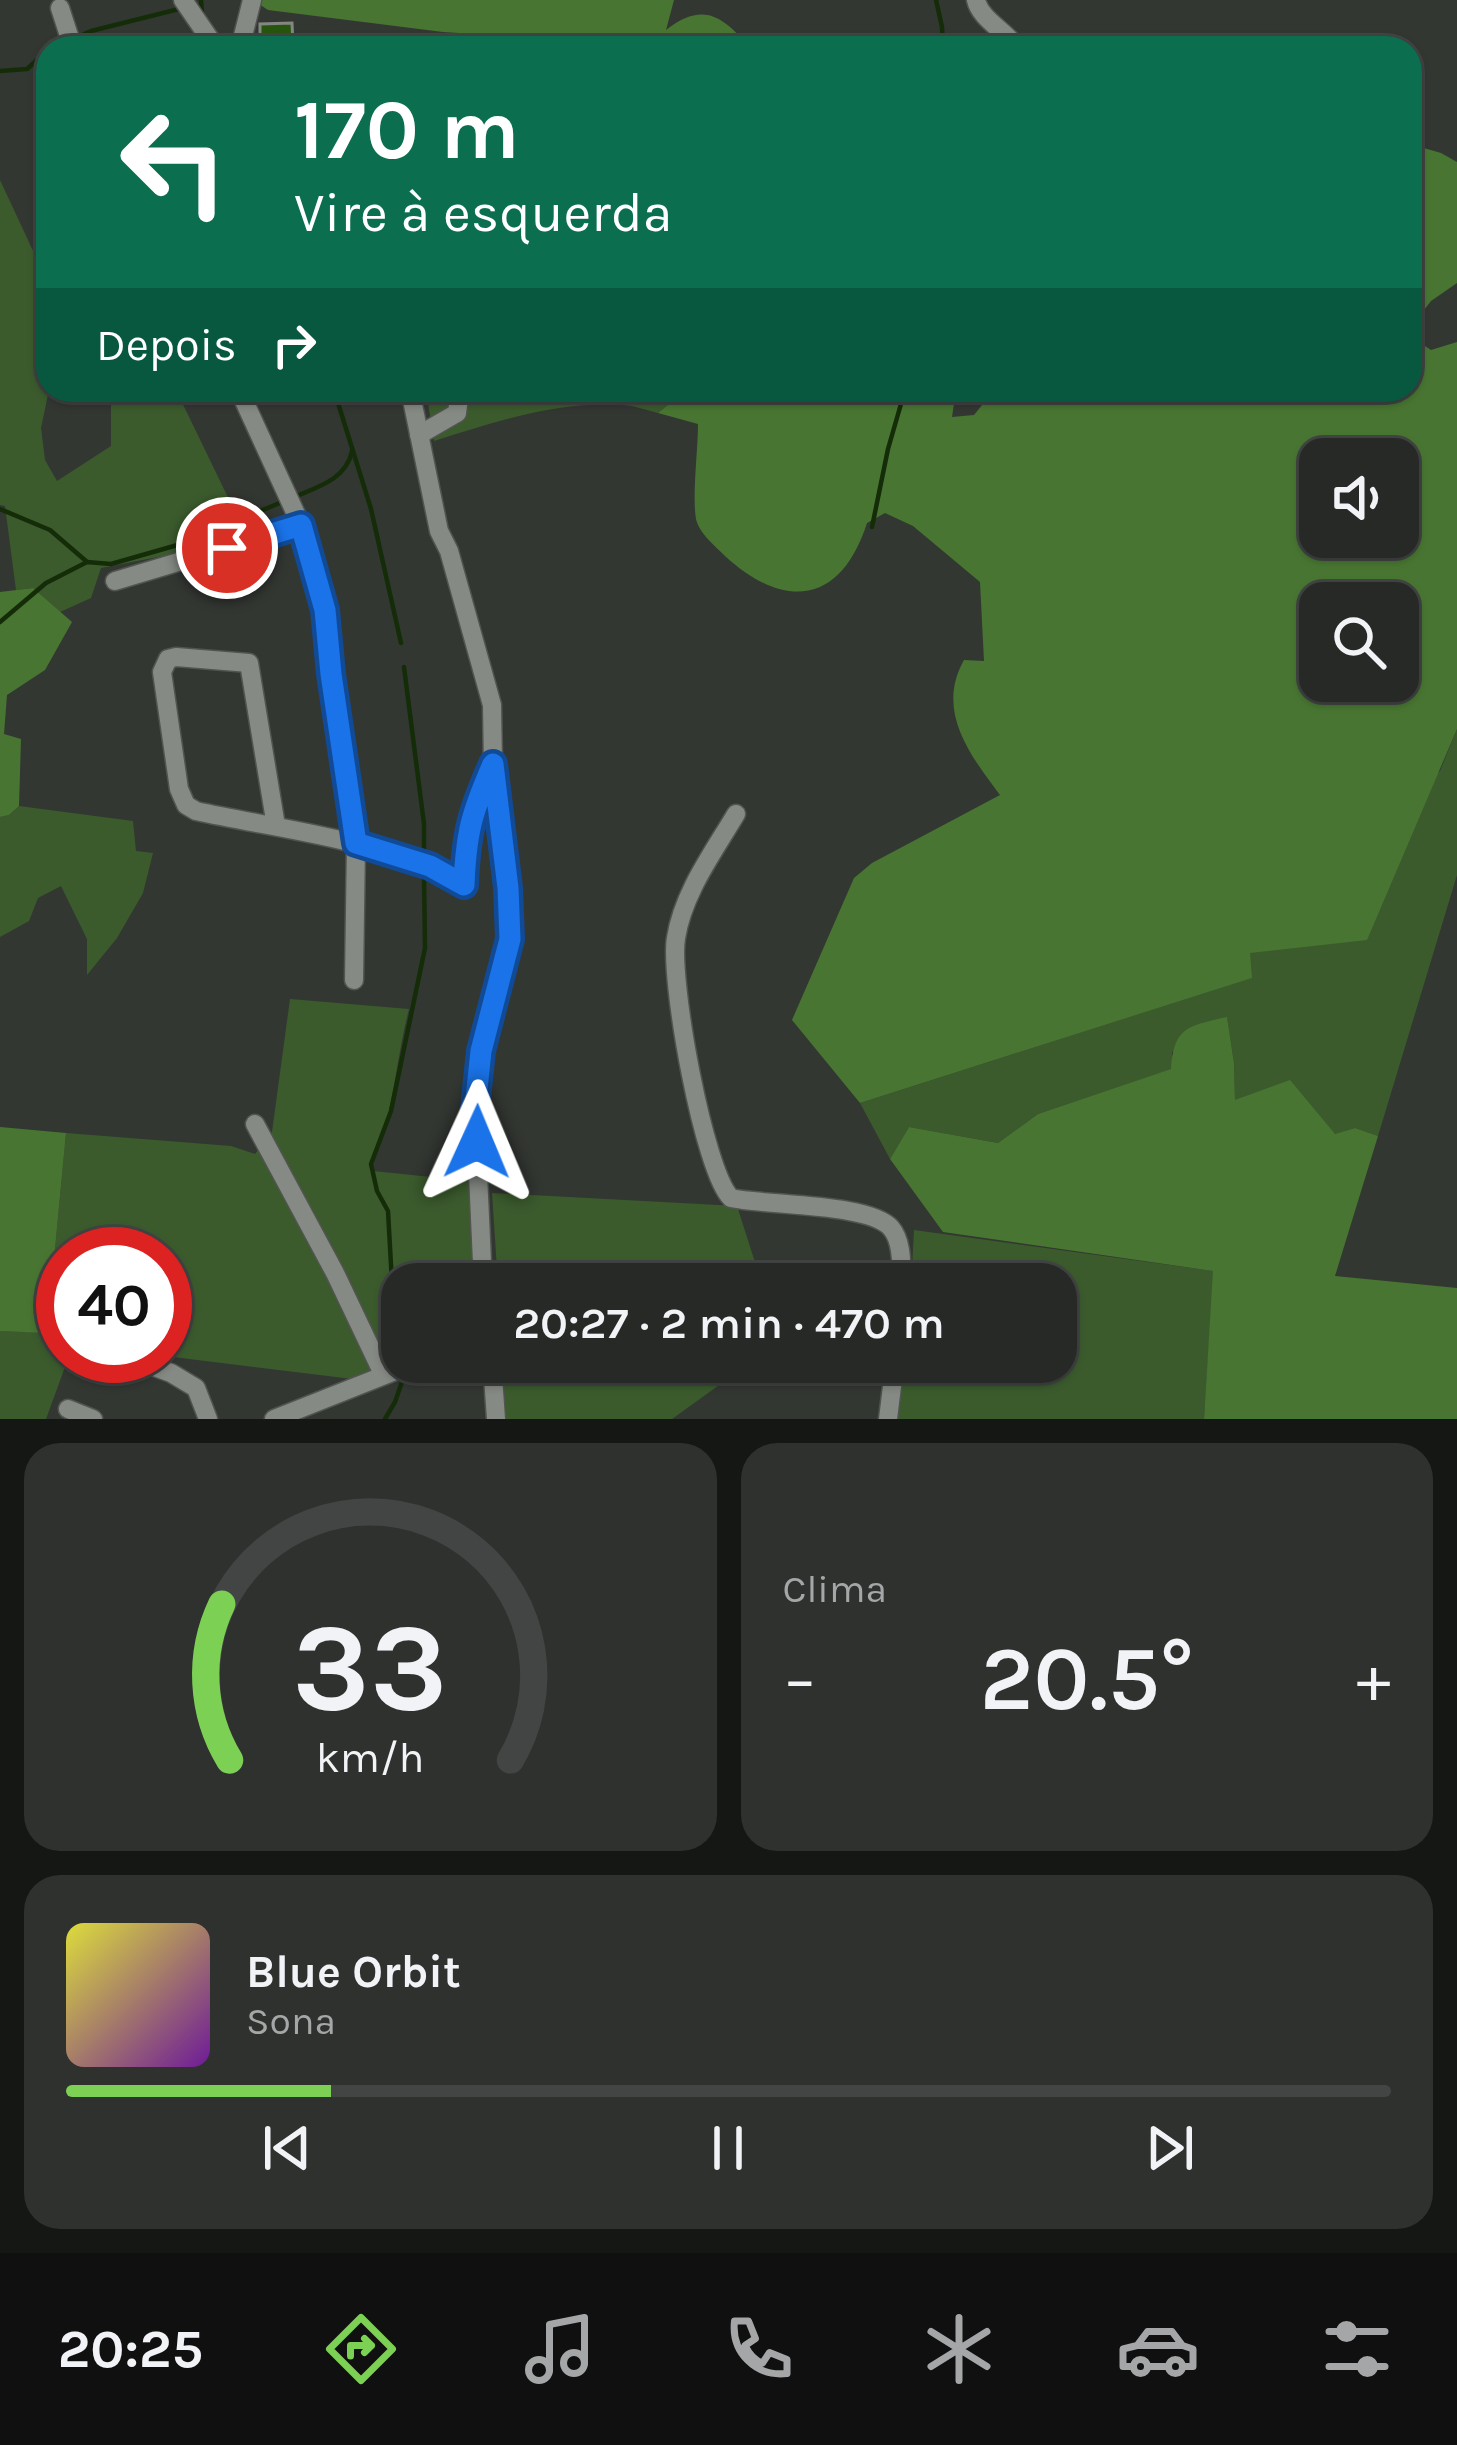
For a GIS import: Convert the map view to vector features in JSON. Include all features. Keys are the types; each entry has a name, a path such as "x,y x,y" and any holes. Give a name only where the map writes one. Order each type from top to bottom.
{"street":[{"path":"183,0 208,36"},
{"path":"242,36 252,0"},
{"path":"976,0 978,9 1009,36"},
{"path":"60,8 69,36"},
{"path":"245,402 301,525 325,610 356,843 354,980"},
{"path":"412,402 439,531 449,551 492,705 493,764 508,888 510,939 481,1051 475,1108 482,1263"},
{"path":"419,435 458,413 459,402"},
{"path":"115,581 301,525"},
{"path":"276,826 248,663 168,659 162,672 178,789 186,805 196,811 356,843 430,866 464,885 472,812 493,764"},
{"path":"736,814 685,908 675,958 700,1118 720,1183 731,1198 847,1211 883,1221 894,1231 900,1263"},
{"path":"255,1124 381,1372"},
{"path":"274,1419 381,1374"},
{"path":"188,1383 196,1388 208,1419"},
{"path":"493,1383 496,1419"},
{"path":"888,1419 892,1383"},
{"path":"68,1409 93,1419"}],"green space":[{"path":"253,0 674,0 666,30 702,15 721,21 739,36 504,36 268,10"},
{"path":"1422,147 1457,162 1457,283 1422,313"},
{"path":"0,180 36,257 36,402 46,402 41,428 45,460 57,481 111,446 111,402 182,402 237,516 199,532 199,549 101,568 91,598 60,612 33,588 16,590 5,506 0,505"},
{"path":"1457,342 1457,729 1367,940 1250,953 1252,978 860,1103 792,1020 854,878 872,863 1000,795 968,749 953,697 964,660 984,661 980,582 913,526 885,513 867,523 856,550 826,584 789,591 747,574 708,539 696,519 698,424 658,413 671,402 954,402 952,417 974,415 984,402 1422,402 1422,344 1431,350"},
{"path":"428,402 671,402 658,413 626,405 573,406 526,414 434,441"},
{"path":"33,588 72,622 45,670 7,695 4,734 21,739 19,806 0,817 0,592"},
{"path":"1457,729 1457,875 1378,1136 1355,1128 1336,1134 1235,1100 1227,1018 1172,1052 1172,1069 1038,1114 998,1143 909,1127 890,1159 860,1103 1251,978 1249,953 1440,771"},
{"path":"19,806 133,821 136,851 153,853 143,893 117,938 87,975 87,939 61,886 38,898 29,921 0,937 0,817"},
{"path":"290,999 409,1009 373,1171 470,1181 476,1263 381,1263 381,1381 192,1359 192,1227 57,1227 66,1133 231,1146 255,1154 272,1132"},
{"path":"1227,1017 1235,1100 1290,1080 1335,1134 1355,1128 1378,1136 1335,1276 1457,1288 1457,1419 1204,1419 1213,1271 943,1232 890,1159 909,1127 998,1143 1038,1114 1171,1069 1176,1044 1186,1030"},
{"path":"0,1127 66,1133 57,1227 36,1227 36,1333 0,1331"},
{"path":"492,1193 737,1206 755,1263 497,1263"},
{"path":"914,1230 1214,1271 1204,1419 883,1419 887,1383 1077,1383 1077,1263 912,1263"},
{"path":"0,1331 36,1332 36,1383 59,1383 46,1419 0,1419"},
{"path":"503,1383 722,1383 672,1419 506,1419"}],"building":[{"path":"292,23 293,36 260,36 260,24"}],"waterway":[{"path":"201,0 202,13"},
{"path":"936,0 942,36"},
{"path":"80,36 183,8"},
{"path":"0,71 27,69 36,61"},
{"path":"338,402 371,509 401,643"},
{"path":"872,527 902,402"},
{"path":"292,498 337,476 352,451"},
{"path":"0,622 46,583 87,562 111,564 181,544 282,502"},
{"path":"0,509 50,530 86,561"},
{"path":"404,667 424,852"},
{"path":"391,1263 388,1211 371,1164 391,1111 425,948 424,877"},
{"path":"385,1419 402,1383"}],"route":[{"path":"227,548 301,525 325,610 356,843 430,866 464,885 472,812 493,764 510,939 481,1051 477,1142"}]}
